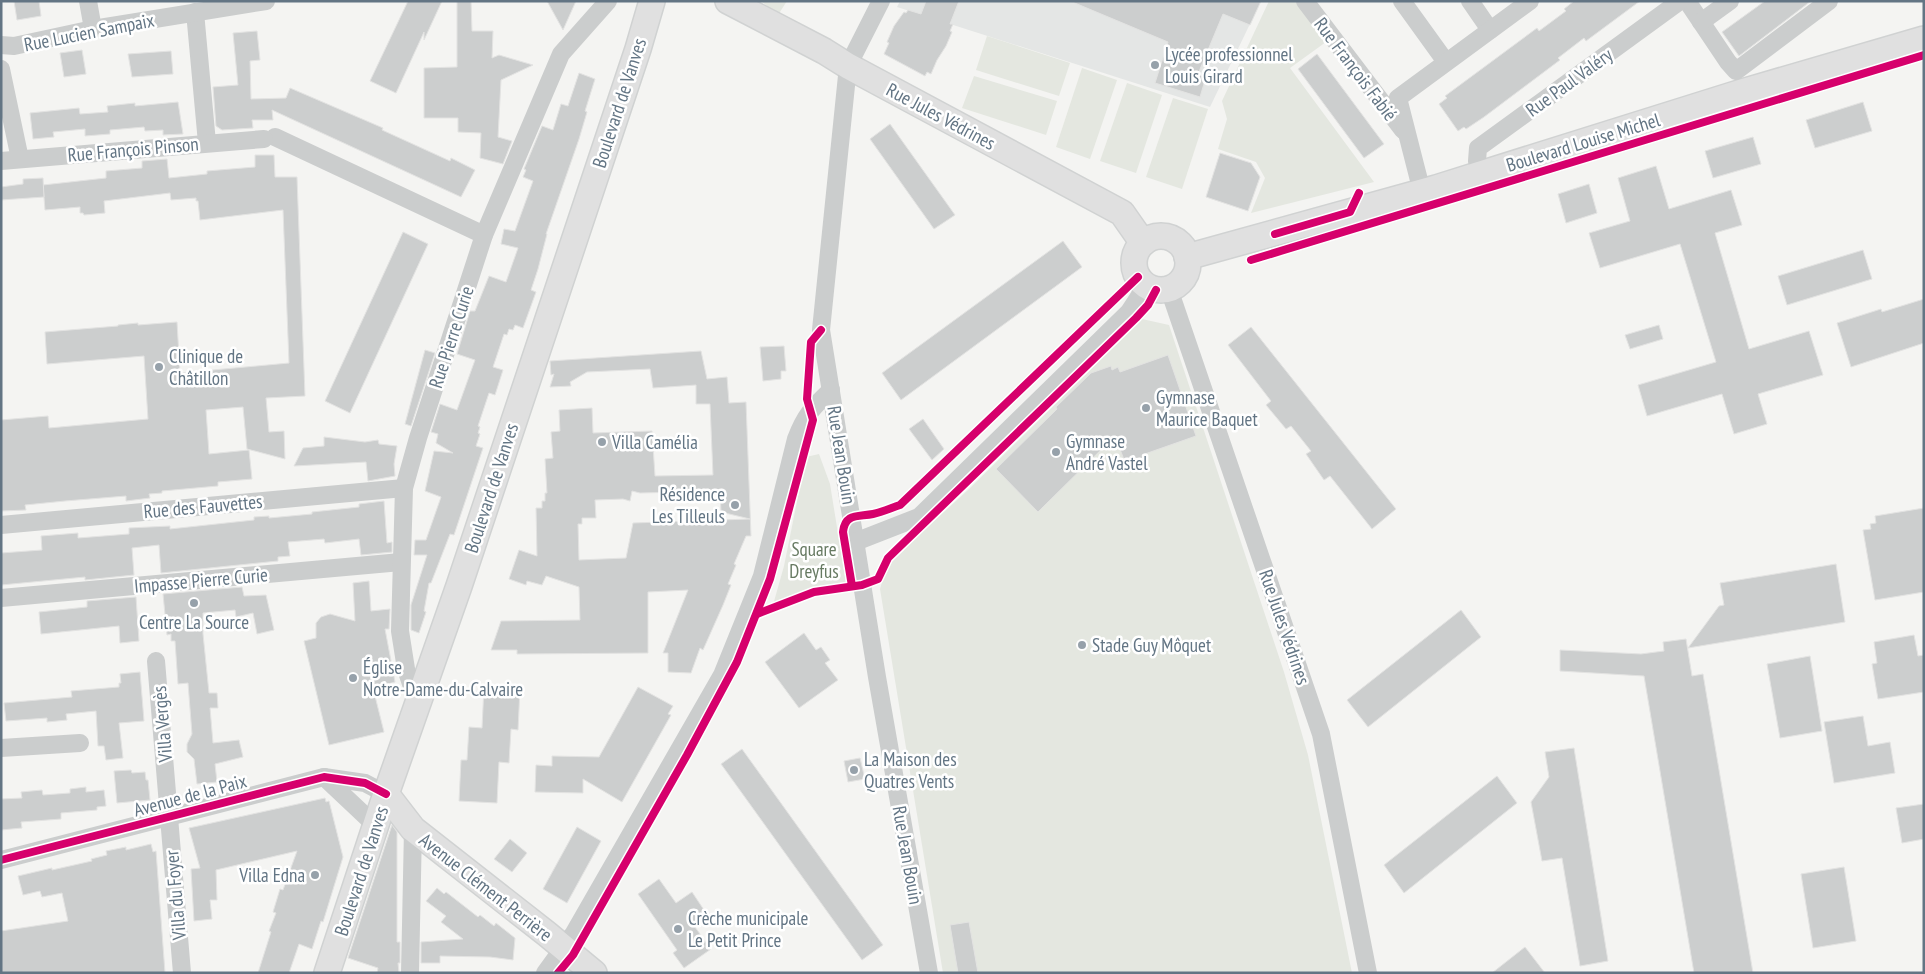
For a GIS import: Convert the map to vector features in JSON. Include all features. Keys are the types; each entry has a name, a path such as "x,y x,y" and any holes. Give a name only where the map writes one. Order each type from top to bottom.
{"street":[{"path":"88,1 93,29"},
{"name":"Rue Lucien Sampaix","path":"1,45 14,46 93,29 266,1"},
{"name":"Rue Pierre Curie","path":"417,702 406,669 400,631 404,488 418,438 484,235 561,54 608,1"},
{"name":"Boulevard de Vanves","path":"327,973 417,702 465,567 652,1"},
{"name":"Rue Jules Védrines","path":"728,1 1122,213 1143,243"},
{"name":"Rue Jean Bouin","path":"881,1 848,66 821,330 928,973"},
{"name":"Rue François Fabié","path":"1305,1 1408,137"},
{"path":"1402,1 1446,62"},
{"path":"1470,1 1490,30"},
{"path":"1422,192 1398,98 1530,1"},
{"name":"Rue Paul Valéry","path":"1480,174 1478,148 1680,1"},
{"path":"1687,1 1728,62 1739,82 1829,1"},
{"path":"1701,22 1730,1"},
{"path":"195,12 207,143"},
{"name":"Boulevard Louise Michel","path":"1187,257 1422,192 1480,174 1739,82 1924,39"},
{"path":"1,69 20,159"},
{"name":"Rue François Pinson","path":"1,161 269,138 484,235"},
{"path":"1167,236 1176,240 1183,246 1187,257 1188,264 1184,278 1178,285 1158,287 1138,276 1134,266 1134,256 1143,243 1153,237 1167,236"},
{"path":"855,542 920,517 1129,312 1158,287"},
{"name":"Rue Jules Védrines","path":"1158,287 1322,734 1368,973"},
{"path":"545,973 574,933 722,675 762,576 796,439 803,421 831,390"},
{"name":"Rue des Fauvettes","path":"1,525 404,488"},
{"name":"Impasse Pierre Curie","path":"1,598 401,562"},
{"name":"Villa Vergès","path":"156,662 170,817"},
{"path":"1,748 80,743"},
{"path":"324,777 376,826"},
{"name":"Avenue de la Paix","path":"1,860 324,777 365,783 386,794"},
{"name":"Avenue Clément Perrière","path":"386,794 412,829 564,947 594,973"},
{"name":"Villa du Foyer","path":"170,817 182,973"},
{"path":"410,973 412,829"}],"shaded area":[{"name":"Lycée professionnel Louis Girard","path":"900,1 1261,1 1210,107 897,7"}],"green space":[{"path":"761,1 787,1 778,15"},
{"path":"1269,1 1296,1 1326,42 1290,68 1374,182 1251,213 1265,178 1256,162 1218,149 1227,119 1222,101"},
{"path":"987,36 1070,63 1059,96 976,70"},
{"path":"1082,68 1117,80 1090,159 1056,147"},
{"path":"974,76 1057,101 1046,135 962,108"},
{"path":"1127,83 1162,95 1136,173 1100,161"},
{"path":"1173,98 1208,109 1182,189 1146,177"},
{"name":"Stade Guy Môquet","path":"1142,319 1169,325 1284,672 1308,755 1352,973 943,973 880,589 887,564 968,490"},
{"name":"Square Dreyfus","path":"819,454 830,484 846,583 811,589 773,605 784,566 806,457"}],"building":[{"path":"14,1 39,1 41,16 17,20"},
{"path":"408,1 442,1 424,40 424,32 396,93 370,81"},
{"path":"457,1 471,1 472,31 493,31 492,58 499,55 533,65 501,80 498,137 512,141 503,164 480,158 481,133 458,132 458,118 424,118 424,68 457,67"},
{"path":"547,1 576,1 563,30"},
{"path":"926,1 959,1 950,24 953,24 950,31 952,32 946,46 931,74 927,72 925,76 884,54 894,26 904,12 906,13 908,10 921,14"},
{"path":"1070,1 1261,1 1250,25 1223,14 1198,74 1206,77 1200,97 1155,83 1168,42"},
{"path":"1574,1 1640,1 1586,41 1584,38 1558,58 1560,60 1484,117 1466,129 1464,127 1458,131 1439,104 1447,98 1445,96 1537,28 1539,31 1566,11 1564,9"},
{"path":"1765,1 1811,1 1739,56 1722,32"},
{"path":"257,31 260,60 250,61 251,99 286,98 290,88 383,128 382,130 450,161 451,158 475,170 461,197 272,110 273,120 252,120 253,128 222,130 216,126 213,87 238,85 233,33"},
{"path":"82,50 86,74 64,77 60,53"},
{"path":"171,51 173,74 132,77 128,54"},
{"path":"1317,54 1384,144 1364,158 1298,69"},
{"path":"579,73 595,79 579,139 546,234 531,290 536,292 523,328 515,325 513,330 509,329 507,335 504,334 493,367 503,370 495,395 489,393 478,426 480,427 478,433 480,434 476,446 483,448 454,535 450,534 431,583 429,583 424,611 426,612 419,633 411,630 411,605 427,555 414,555 415,540 426,540 441,497 425,491 434,451 453,453 436,443 438,434 431,432 440,404 457,410 475,360 457,354 470,311 475,311 489,276 506,282 518,248 501,244 504,229 515,231 533,181 523,177 526,170 524,169 542,126 553,130 561,104 568,106"},
{"path":"178,102 183,134 163,135 163,130 145,131 144,127 110,130 110,134 85,136 85,129 53,132 54,137 33,139 30,113 79,108 80,114 108,112 107,106 135,103 135,106"},
{"path":"1863,102 1872,131 1815,148 1806,120"},
{"path":"890,124 955,215 934,229 870,139"},
{"path":"1753,137 1761,164 1713,178 1705,151"},
{"path":"1220,153 1251,163 1260,177 1248,211 1206,197"},
{"path":"255,155 274,155 275,177 297,177 305,396 266,398 269,432 284,431 285,459 247,449 243,407 206,410 209,454 249,450 252,479 218,482 218,486 162,491 162,493 149,494 150,498 126,501 126,496 65,501 25,505 26,510 1,511 1,420 48,416 49,428 148,419 144,356 47,364 45,332 138,323 138,325 177,322 180,373 289,363 283,210 200,220 196,198 171,200 170,193 104,201 105,213 84,215 80,213 80,207 45,210 43,185 106,178 106,171 142,168 142,161 167,159 169,178 207,174 207,171 255,167"},
{"path":"1656,166 1669,209 1731,190 1742,225 1715,233 1749,349 1809,331 1823,375 1758,394 1767,424 1734,434 1722,394 1647,416 1638,385 1716,362 1680,244 1600,268 1589,233 1630,221 1618,178"},
{"path":"43,178 44,197 1,200 1,187 23,184 23,179"},
{"path":"1589,184 1597,213 1566,223 1558,194"},
{"path":"403,232 428,244 350,413 325,401"},
{"path":"1063,241 1082,267 901,400 882,373"},
{"path":"1863,250 1872,279 1787,305 1778,276"},
{"path":"1924,299 1924,343 1851,367 1837,323 1881,309 1882,312"},
{"path":"1659,325 1663,339 1630,349 1625,335"},
{"path":"1251,327 1396,509 1372,529 1330,476 1324,480 1306,454 1311,451 1291,426 1286,429 1266,405 1271,401 1228,345"},
{"path":"784,346 786,371 781,371 781,379 763,381 760,347"},
{"path":"425,350 435,353 411,426 405,424"},
{"path":"701,351 707,379 727,377 729,403 746,402 751,536 746,536 734,564 736,565 728,584 731,585 723,605 703,650 700,648 691,673 668,672 668,653 663,653 688,590 648,592 648,653 517,654 517,650 491,650 501,621 580,620 579,587 546,576 542,585 527,581 526,585 509,579 519,550 537,556 536,508 542,508 542,501 545,501 545,493 547,493 545,459 553,458 551,432 560,431 559,410 592,408 593,433 652,431 655,476 713,475 710,404 696,404 696,385 653,388 650,369 587,372 570,382 571,386 550,387 554,374 551,375 550,361","holes":["632,491 640,493 720,491 721,512 750,519 633,523 626,558 579,560 578,524 582,524 582,518 596,518 595,500 623,499 630,501"]},
{"path":"1168,355 1196,436 1142,455 1143,460 1126,465 1115,436 1038,512 996,469 1091,373 1111,366 1112,370 1118,367 1120,372"},
{"path":"923,419 944,449 932,460 909,429"},
{"path":"324,437 365,442 378,440 379,444 397,446 394,464 395,476 368,481 366,462 294,466 303,448 324,446"},
{"path":"384,501 387,543 392,542 392,552 361,555 359,539 325,543 324,539 288,542 290,556 278,557 278,561 161,573 159,545 132,548 134,575 85,580 85,577 1,585 1,553 42,550 41,536 78,533 78,538 129,534 129,528 170,526 170,529 254,520 254,517 269,516 269,518 312,514 312,512 359,507 359,504"},
{"path":"1924,508 1924,592 1875,600 1863,530 1871,529 1870,524 1876,523 1875,516"},
{"path":"1836,564 1845,622 1688,648 1719,606 1724,605 1720,583"},
{"name":"Église Notre-Dame-du-Calvaire","path":"369,581 371,611 390,609 389,629 385,629 395,682 373,688 384,732 329,745 304,641 316,638 316,623 321,617 330,614 355,621 353,583"},
{"path":"242,587 244,596 266,595 274,630 257,634 253,613 236,617 235,610 203,613 203,634 209,693 217,693 218,708 210,708 213,743 239,740 243,757 215,764 217,782 197,784 194,759 187,752 187,744 192,734 188,683 178,684 175,641 171,641 171,634 167,635 163,594"},
{"path":"136,597 139,641 120,643 119,626 41,634 39,612 87,607 87,601"},
{"path":"1461,610 1481,637 1368,727 1347,700"},
{"path":"804,633 816,650 821,647 830,660 825,663 838,680 799,708 765,662"},
{"path":"1914,635 1918,656 1924,655 1924,692 1878,699 1872,664 1877,663 1874,642"},
{"path":"1686,639 1692,676 1703,674 1753,973 1694,973 1644,676 1560,671 1560,650 1641,654 1664,651 1663,642"},
{"path":"1810,656 1822,731 1780,738 1767,664"},
{"path":"140,672 144,721 119,723 123,758 106,760 104,746 98,746 96,711 66,714 67,720 47,722 47,718 6,721 4,703 72,697 71,691 119,687 119,683 121,683 120,674"},
{"path":"484,687 520,689 518,730 511,729 509,763 499,762 497,803 459,801 461,760 467,760 469,727 482,728"},
{"path":"638,687 673,706 668,714 671,715 622,802 583,779 583,793 535,792 536,765 552,766 552,756 599,757"},
{"path":"1863,716 1868,746 1890,742 1895,773 1834,783 1824,722"},
{"path":"1574,748 1608,961 1580,966 1562,858 1542,861 1531,802 1549,777 1545,752"},
{"path":"742,749 883,945 862,960 721,764"},
{"name":"La Maison des Quatres Vents","path":"860,758 865,779 848,782 844,761"},
{"path":"131,770 132,773 145,772 146,780 148,780 150,800 117,803 114,771"},
{"path":"1497,776 1517,803 1404,893 1384,865"},
{"path":"86,787 86,792 104,790 106,806 97,807 97,810 61,813 61,819 21,822 22,828 1,830 1,799 22,798 21,792 42,790 43,795 70,793 70,789"},
{"name":"Villa Edna","path":"325,798 326,802 329,801 343,857 323,922 321,921 312,949 299,944 289,973 258,973 271,932 269,931 276,913 273,912 280,889 283,890 297,851 216,870 217,900 210,900 212,919 194,921 191,869 200,868 189,828"},
{"path":"1924,804 1924,839 1902,843 1896,808"},
{"path":"392,825 397,832 397,942 400,942 399,973 377,973 378,968 348,958"},
{"path":"577,827 601,841 567,903 543,889"},
{"path":"510,839 527,853 512,872 494,859"},
{"path":"151,844 153,852 156,851 165,973 1,973 1,931 68,921 62,893 42,897 40,891 23,895 18,876 92,861 91,859 107,855 106,851 126,847 126,850"},
{"path":"1844,867 1856,941 1813,948 1801,874"},
{"name":"Crèche municipale Le Petit Prince","path":"659,879 676,903 692,892 706,913 692,923 711,949 684,968 673,953 677,950 638,894"},
{"path":"437,888 444,894 446,892 478,917 480,915 494,926 496,923 515,938 513,960 490,957 440,956 440,963 421,963 421,942 463,939 441,922 446,916 426,901"},
{"path":"969,922 978,973 958,973 950,925"},
{"path":"1525,947 1545,973 1492,973"}],"cycle path":[{"path":"1251,260 1924,55"},
{"path":"1275,234 1350,212 1359,193"},
{"path":"852,586 843,532 846,522 853,517 876,513 900,505 1138,277"},
{"path":"757,614 814,592 862,585 878,579 888,558 1136,318 1148,305 1156,290"},
{"path":"558,973 573,955 687,755 737,662 770,579 813,420 807,399 811,342 821,330"},
{"path":"1,860 324,777 365,783 386,794"}],"place":[{"name":"Lycée professionnel Louis Girard","path":"1155,65"},
{"name":"Clinique de Châtillon","path":"159,367"},
{"name":"Gymnase Maurice Baquet","path":"1146,408"},
{"name":"Villa Camélia","path":"602,442"},
{"name":"Gymnase André Vastel","path":"1056,452"},
{"name":"Résidence Les Tilleuls","path":"735,505"},
{"name":"Centre La Source","path":"194,603"},
{"name":"Stade Guy Môquet","path":"1082,645"},
{"name":"Église Notre-Dame-du-Calvaire","path":"353,678"},
{"name":"La Maison des Quatres Vents","path":"854,770"},
{"name":"Villa Edna","path":"315,875"},
{"name":"Crèche municipale Le Petit Prince","path":"678,929"}]}
